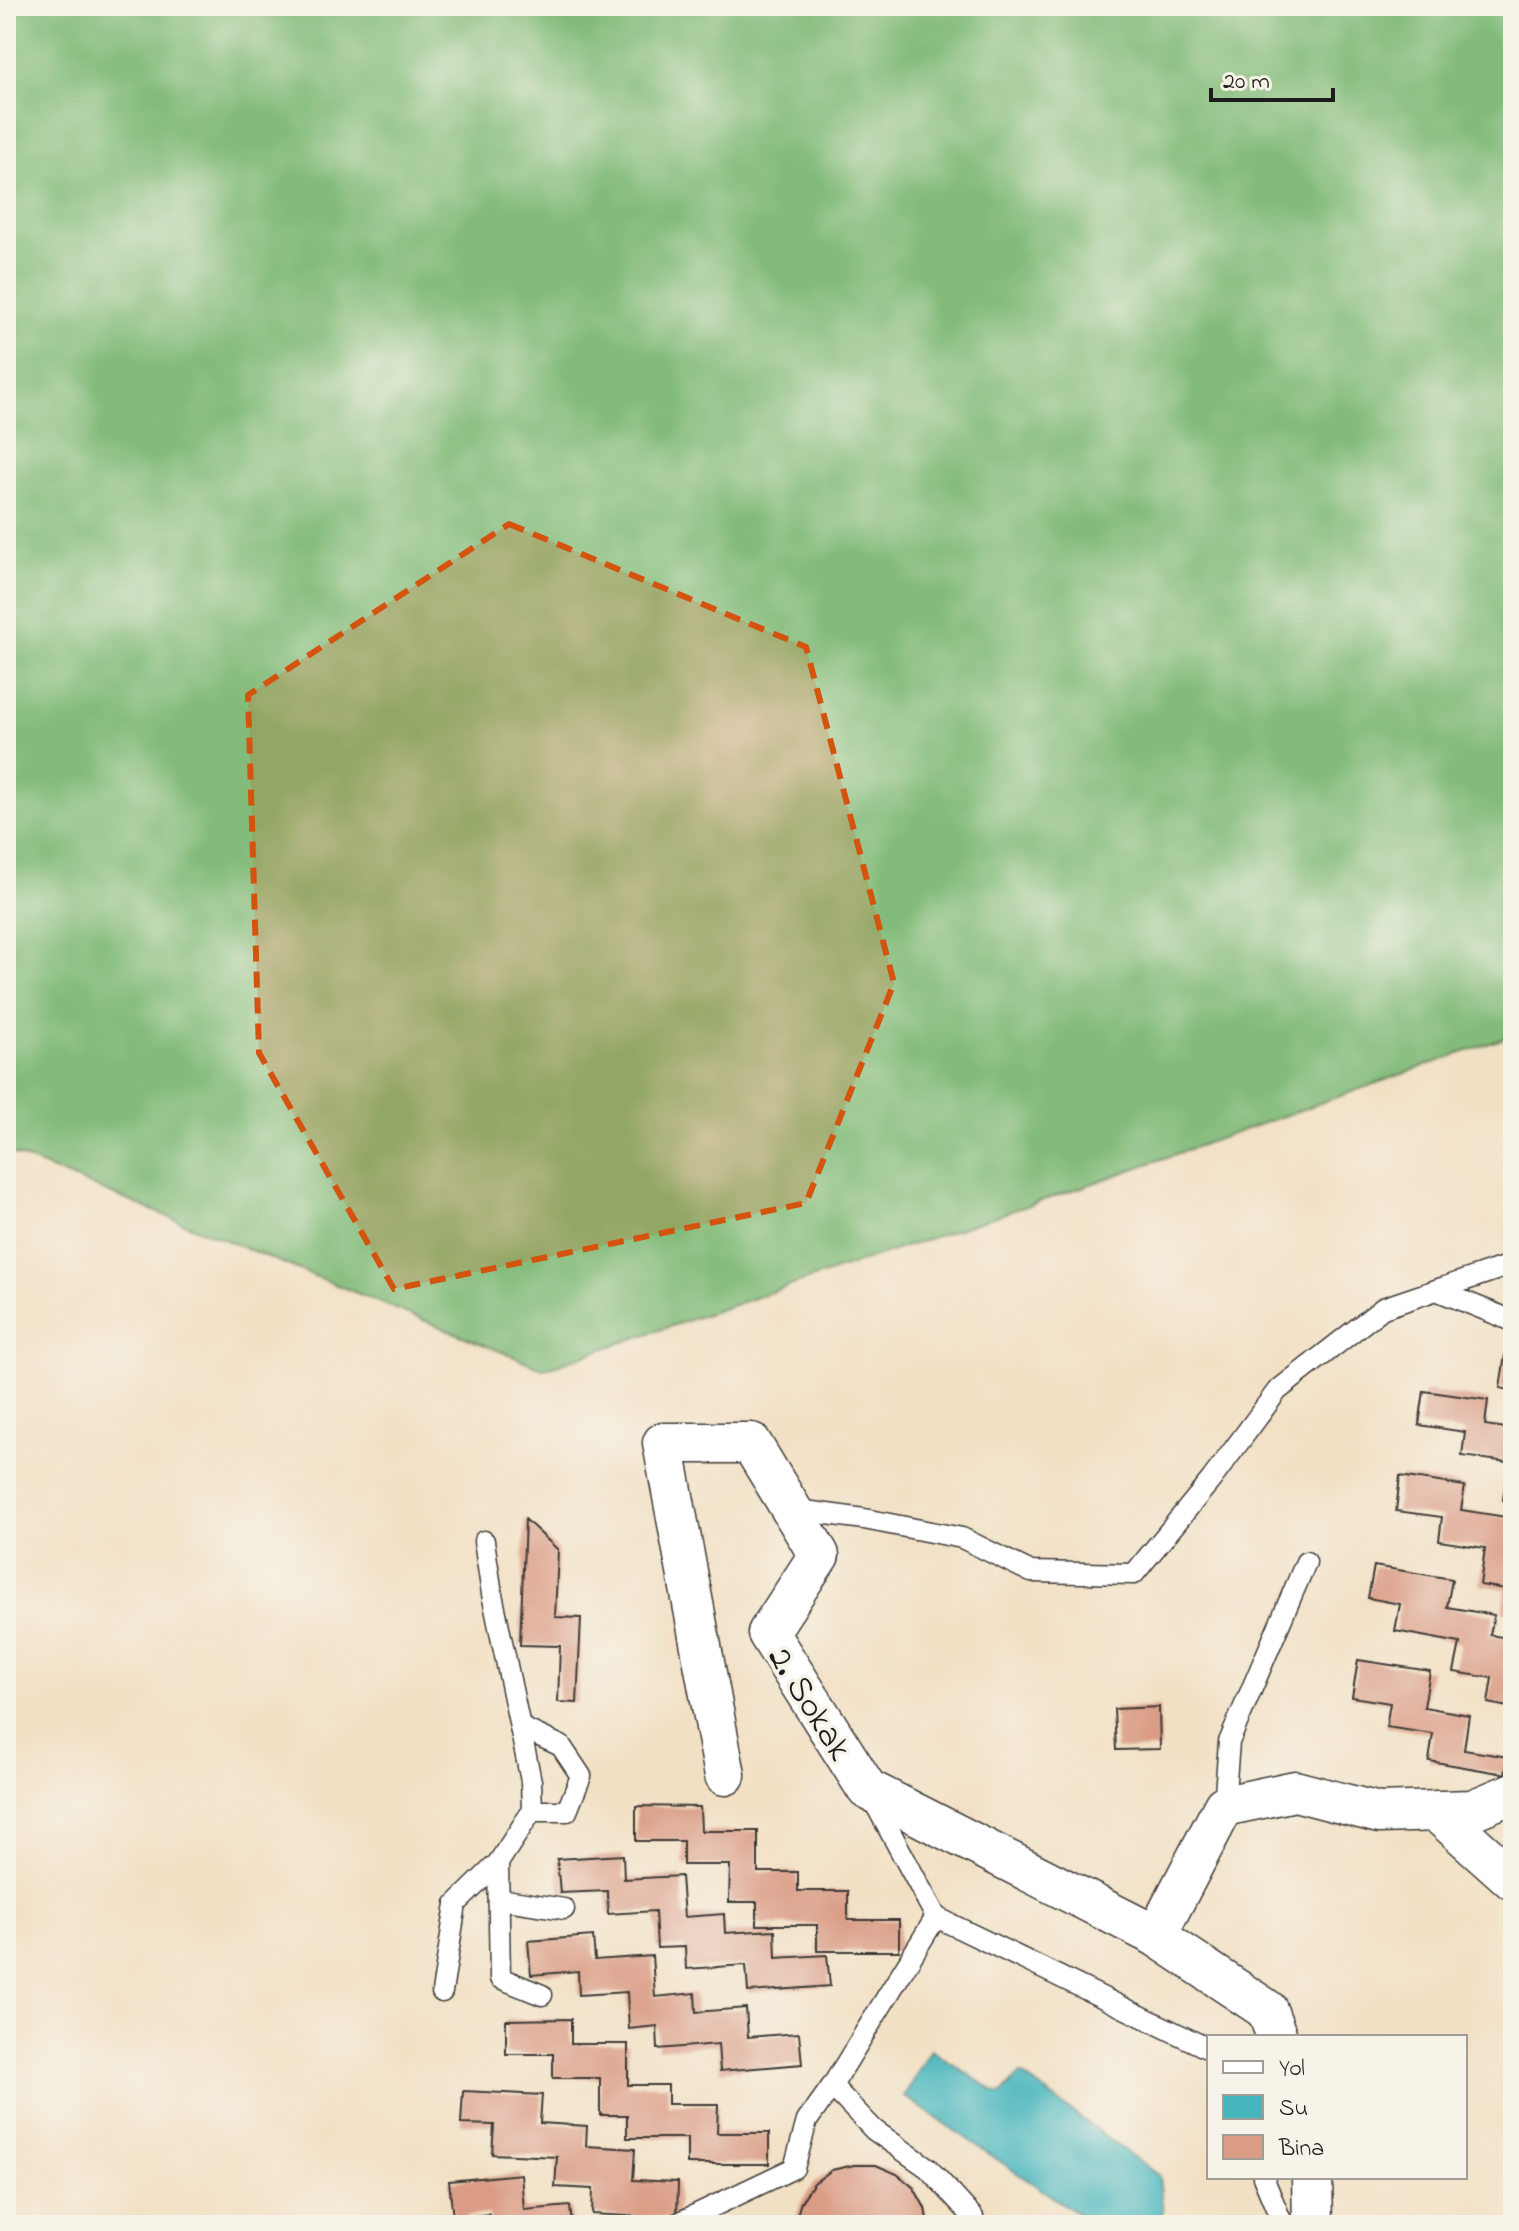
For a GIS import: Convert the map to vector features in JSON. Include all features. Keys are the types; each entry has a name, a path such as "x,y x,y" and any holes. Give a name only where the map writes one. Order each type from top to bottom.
{"street":[{"name":"2. Sokak","path":"725,1775 663,1443 751,1443 819,1555 768,1633 867,1789 1156,1936 1267,2010 1276,2035"},
{"path":"1156,1936 1224,1806 1295,1791 1379,1813 1472,1810 1513,1793"},
{"path":"1436,1811 1513,1880"},
{"path":"1312,2179 1313,2225"}],"lane":[{"path":"790,1509 864,1519 962,1538 1031,1572 1134,1574 1211,1480 1277,1391 1383,1308 1513,1264"},
{"path":"1436,1290 1513,1321"},
{"path":"442,1992 456,1904 498,1863 532,1811 531,1781 484,1541"},
{"path":"1224,1806 1229,1742 1306,1562"},
{"path":"520,1727 561,1746 581,1776 567,1811 532,1811"},
{"path":"867,1789 936,1917 1207,2048"},
{"path":"498,1863 500,1978 542,1995"},
{"path":"499,1899 564,1909"},
{"path":"674,2225 794,2168 807,2121 832,2086 936,1917"},
{"path":"832,2086 874,2130 928,2168 973,2217 971,2225"},
{"path":"1264,2179 1283,2225"}],"highlighted area":[{"path":"509,524 806,647 894,983 806,1203 394,1289 259,1053 248,695"}],"green space":[{"path":"6,6 1513,6 1513,1035 1085,1186 544,1369 6,1151"}],"water":[{"path":"931,2050 1000,2095 1021,2074 1159,2176 1163,2212 1153,2225 1094,2225 904,2096"}],"building":[{"path":"1505,1355 1513,1357 1513,1391 1500,1388"},
{"path":"1424,1391 1488,1400 1485,1425 1513,1429 1513,1501 1503,1500 1508,1462 1462,1456 1465,1432 1419,1425"},
{"path":"1400,1476 1465,1486 1461,1510 1513,1518 1513,1613 1503,1612 1506,1589 1480,1585 1485,1548 1439,1541 1442,1517 1396,1511"},
{"path":"525,1519 558,1550 555,1617 581,1618 577,1703 558,1702 560,1646 520,1645"},
{"path":"1374,1566 1452,1579 1447,1607 1494,1615 1490,1635 1513,1639 1513,1708 1488,1703 1492,1678 1454,1672 1460,1643 1395,1631 1400,1604 1368,1598"},
{"path":"1358,1660 1430,1671 1424,1707 1469,1715 1464,1750 1508,1757 1505,1774 1429,1761 1433,1734 1386,1727 1390,1703 1352,1697"},
{"path":"1159,1707 1160,1749 1116,1750 1114,1709"},
{"path":"636,1806 700,1807 701,1831 758,1831 758,1872 798,1872 798,1891 848,1891 848,1920 899,1920 899,1951 817,1951 817,1925 757,1925 757,1902 729,1902 730,1865 683,1865 683,1841 636,1841"},
{"path":"623,1855 624,1879 681,1876 684,1917 724,1914 725,1933 775,1930 776,1958 827,1955 830,1986 748,1992 746,1965 686,1969 685,1947 657,1948 655,1911 608,1914 607,1891 560,1893 557,1859"},
{"path":"593,1936 595,1960 652,1956 655,1997 695,1993 696,2012 746,2008 748,2037 799,2033 802,2064 720,2071 718,2044 658,2049 657,2026 629,2029 627,1992 579,1995 578,1971 531,1975 528,1941"},
{"path":"571,2019 571,2044 628,2044 628,2085 668,2085 668,2104 718,2104 717,2133 769,2133 769,2164 687,2164 687,2138 627,2138 627,2115 600,2115 600,2078 553,2078 553,2054 506,2054 506,2020"},
{"path":"463,2091 542,2095 540,2123 587,2126 586,2146 635,2149 633,2180 678,2182 677,2219 592,2214 593,2189 555,2187 557,2157 492,2154 494,2125 461,2124"},
{"path":"854,2165 876,2165 897,2174 914,2188 925,2208 928,2225 794,2225 801,2202 814,2183 832,2170"},
{"path":"521,2174 524,2210 570,2206 572,2225 491,2225 489,2214 453,2218 449,2181"}]}
